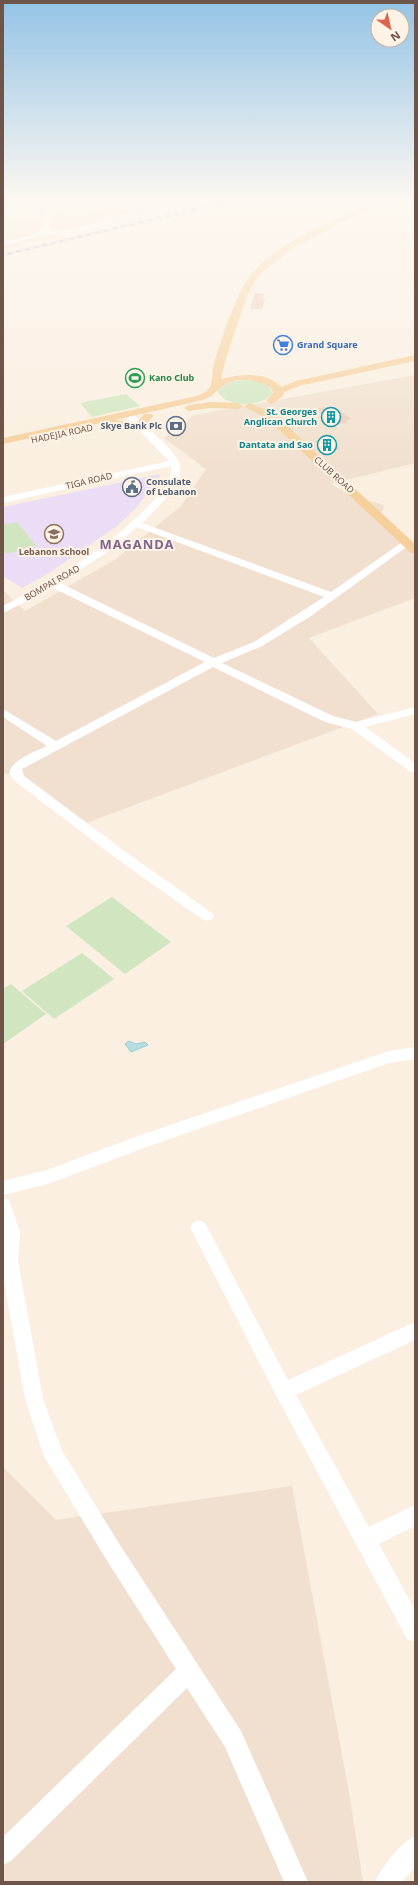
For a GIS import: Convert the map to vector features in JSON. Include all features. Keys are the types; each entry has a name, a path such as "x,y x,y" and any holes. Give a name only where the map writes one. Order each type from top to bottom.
{"main road":[{"path":"214,389 219,364 246,290"},
{"path":"254,379 290,379 415,353"},
{"path":"317,455 282,419 273,406 276,397 281,390 296,384 415,358"},
{"path":"219,364 232,372 265,381 276,387 276,397"},
{"name":"HADEJIA ROAD","path":"3,440 130,417 196,399 229,380 254,379"},
{"name":"CLUB ROAD","path":"214,389 216,398 222,402 244,406 269,415 317,455 412,544"},
{"path":"244,406 260,405 276,397"},
{"name":"HADEJIA ROAD","path":"3,446 114,423 130,417 148,416 195,407 244,406"},
{"path":"114,423 140,427 148,416"}],"street":[{"path":"130,417 174,462"},
{"name":"TIGA ROAD","path":"3,500 174,462"},
{"name":"BOMPAI ROAD","path":"3,610 53,584 94,558 137,524 172,484 176,475 174,462"},
{"path":"137,524 332,596"},
{"path":"207,916 122,856 20,779 16,774 16,769 19,765 54,745 214,662 258,644 307,614 412,544"},
{"path":"53,584 330,719 356,726 415,769"},
{"path":"356,726 415,710"},
{"path":"3,712 54,745"},
{"path":"3,1188 48,1177 147,1140 390,1057 415,1053"},
{"path":"3,1206 11,1232 6,1262 34,1398 54,1456 233,1739 296,1882"},
{"path":"199,1228 284,1391 415,1631"},
{"path":"284,1391 415,1331"},
{"path":"366,1540 415,1515"},
{"path":"3,1853 189,1671"},
{"path":"387,1882 415,1848"}],"shaded area":[{"path":"415,375 415,463 331,484 352,496 384,505 380,521 415,556 415,598 309,638 378,714 81,825 17,771 3,775 3,590 25,611 116,559 181,506 206,469 164,438 194,415"},
{"name":"Lebanon School","path":"161,474 137,507 117,526 49,573 22,588 3,576 3,507"},
{"path":"3,1467 56,1520 292,1486 349,1792 363,1882 3,1882"}],"green space":[{"path":"245,380 265,384 271,389 272,393 261,401 245,404 229,401 222,397 218,392 219,389 229,382"},
{"path":"126,394 140,406 92,417 80,403"},
{"path":"17,522 36,546 6,554 3,550 3,525"},
{"path":"112,897 171,942 125,974 66,926"},
{"path":"82,953 114,979 54,1019 22,991"},
{"path":"11,984 46,1014 3,1044 3,989"}],"water":[{"path":"129,1041 136,1044 145,1042 148,1045 131,1052 125,1044"}],"building":[{"path":"255,293 264,294 263,299 265,299 262,309 250,309"},
{"name":"St. Georges Anglican Church","path":"325,407 333,410 338,409 351,419 346,420 348,422 335,425 315,409"},
{"name":"Dantata and Sao","path":"327,438 340,449 327,452 315,441"}],"place":[{"name":"Grand Square","path":"283,345"},
{"name":"Kano Club","path":"135,378"},
{"name":"St. Georges Anglican Church","path":"331,417"},
{"name":"Skye Bank Plc","path":"176,426"},
{"name":"Dantata and Sao","path":"327,445"},
{"name":"Consulate of Lebanon","path":"132,487"},
{"name":"Lebanon School","path":"54,534"}],"district":[{"name":"MAGANDA","path":"137,544"}]}
